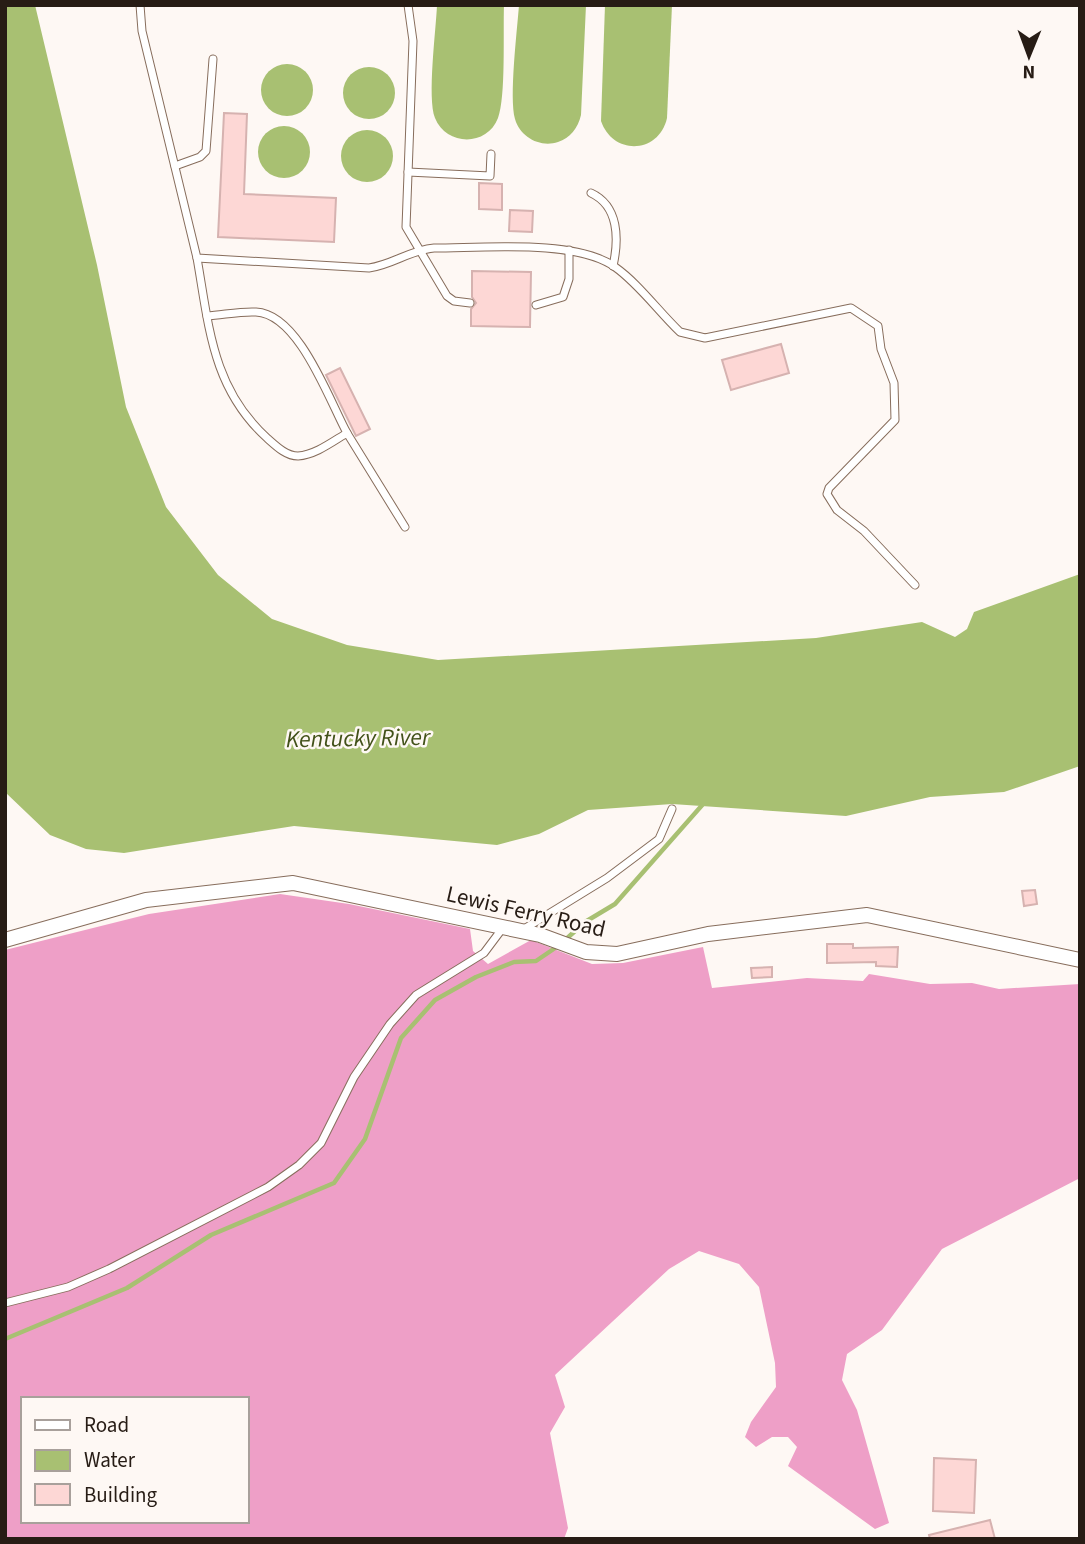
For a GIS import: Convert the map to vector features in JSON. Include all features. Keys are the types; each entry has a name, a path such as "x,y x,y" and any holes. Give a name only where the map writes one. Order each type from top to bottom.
{"street":[{"name":"Lewis Ferry Road","path":"5,940 146,900 293,883 502,929 540,934 586,952 617,954 708,934 867,915 1080,960"}],"lane":[{"path":"140,5 142,31 197,258 220,375 234,401 280,450 296,456 311,454 346,433"},
{"path":"408,5 412,41 406,227 416,250 447,296 454,301 470,303"},
{"path":"175,166 200,157 206,151 213,58"},
{"path":"408,172 490,176 491,155"},
{"path":"591,194 601,198 609,208 615,225 617,249 613,265"},
{"path":"197,258 369,268 381,267 416,250 569,250 596,256 613,265 680,332 705,338 851,308 878,326 881,349 894,383 895,420 829,488 827,494 837,510 864,531 915,585"},
{"path":"536,304 554,302 567,291 569,250"},
{"path":"207,316 258,311 285,323 297,338 346,433 405,527"},
{"path":"520,932 607,878 659,839 672,809"},
{"path":"5,1303 68,1287 109,1269 268,1187 299,1165 321,1143 354,1077 390,1024 416,995 484,953 502,929"}],"shaded area":[{"path":"280,894 349,904 470,929 473,951 488,964 531,940 592,964 623,963 703,947 712,988 807,978 863,981 869,974 930,984 972,983 999,989 1080,984 1080,1178 942,1249 882,1330 847,1354 842,1380 857,1410 889,1523 875,1529 788,1466 797,1447 788,1437 772,1437 756,1447 745,1437 751,1422 776,1387 775,1363 759,1287 739,1264 699,1251 669,1269 555,1375 565,1407 550,1433 568,1528 564,1539 5,1539 5,950 149,914"}],"water":[{"name":"Kentucky River","path":"5,5 35,5 97,265 126,407 166,507 218,575 272,619 347,645 438,660 816,638 922,622 955,637 967,629 974,612 1080,574 1080,766 1004,792 930,797 846,816 672,804 588,810 539,834 497,845 294,826 124,853 86,849 50,835 5,792"},
{"path":"437,5 504,5 501,108 493,127 476,138 457,138 448,134 435,118 432,80"},
{"path":"519,5 586,5 581,115 573,132 558,142 532,140 521,131 515,119 513,80"},
{"path":"605,5 672,5 667,118 655,139 646,144 625,145 615,140 601,121"},
{"path":"287,64 297,66 305,72 311,80 311,100 305,108 297,114 287,116 277,114 269,108 263,100 261,90 263,80 269,72 277,66"},
{"path":"369,67 379,69 387,75 393,83 393,103 387,111 379,117 369,119 359,117 351,111 345,103 343,93 345,83 351,75 359,69"},
{"path":"284,126 294,128 302,134 308,142 308,162 302,170 294,176 284,178 274,176 266,170 260,162 258,152 260,142 266,134 274,128"},
{"path":"367,130 377,132 385,138 391,146 391,166 385,174 377,180 367,182 357,180 349,174 343,166 341,156 343,146 349,138 357,132"}],"building":[{"path":"224,113 247,114 244,194 336,198 334,242 218,237"},
{"path":"479,183 502,184 502,210 479,209"},
{"path":"510,210 533,211 532,232 509,231"},
{"path":"472,271 531,272 530,327 471,326 471,309 476,303 472,297"},
{"path":"781,344 789,373 731,390 722,360"},
{"path":"340,368 370,429 356,436 326,375"},
{"path":"1035,890 1037,904 1024,906 1022,891"},
{"path":"827,944 853,944 853,948 898,947 897,967 876,966 876,962 827,963"},
{"path":"772,967 772,977 752,978 751,968"},
{"path":"934,1458 976,1460 974,1513 933,1511"},
{"path":"990,1520 995,1539 930,1539 929,1535"}],"waterway":[{"path":"564,941 585,922 615,904 704,803"},
{"path":"5,1339 127,1288 211,1235 334,1183 365,1139 401,1038 435,1000 476,977 514,962 536,961 558,946"}]}
